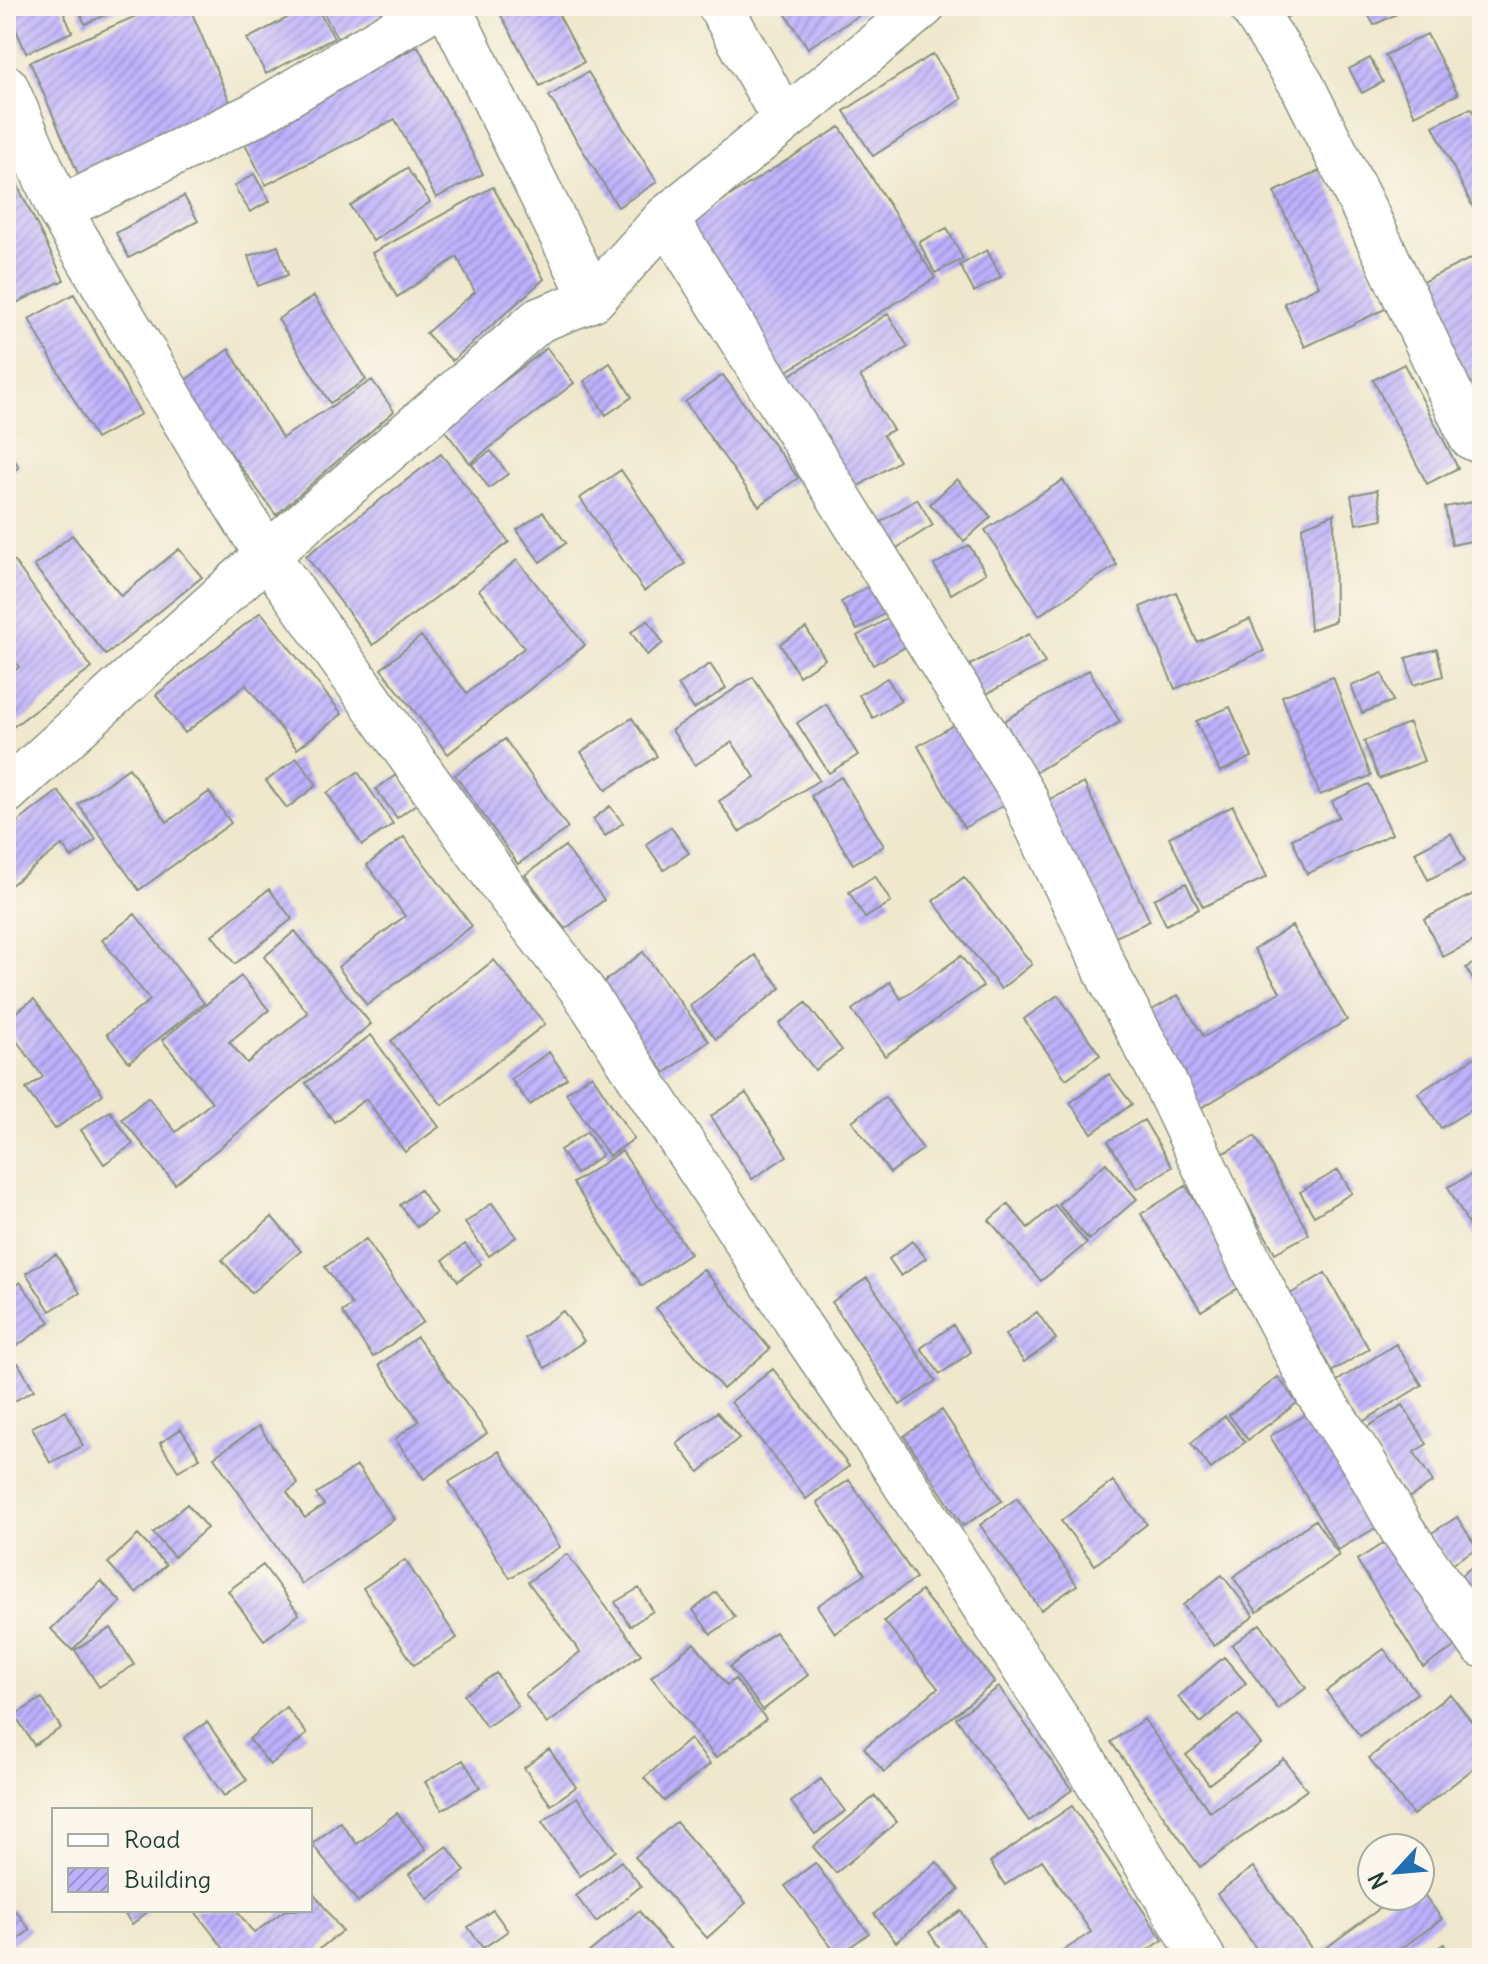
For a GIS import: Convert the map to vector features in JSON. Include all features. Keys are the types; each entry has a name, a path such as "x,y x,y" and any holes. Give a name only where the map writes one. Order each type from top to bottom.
{"street":[{"path":"59,209 254,115 436,6"},
{"path":"448,6 593,299"},
{"path":"720,6 784,119"},
{"path":"6,792 267,555 539,320 593,299 666,218 923,6"},
{"path":"1251,6 1302,85 1471,437 1482,442"},
{"path":"6,87 59,209 267,555 503,887 583,991 1088,1767 1203,1958"},
{"path":"666,218 1025,798 1110,979 1157,1066 1259,1282 1317,1392 1365,1464 1401,1528 1482,1645"}],"building":[{"path":"6,6 61,6 72,32 26,53"},
{"path":"77,6 126,6 85,24"},
{"path":"159,6 189,6 233,109 79,176 30,62"},
{"path":"310,6 316,6 334,38 266,74 247,39"},
{"path":"320,6 397,6 337,38"},
{"path":"496,6 554,6 584,62 540,86"},
{"path":"789,6 874,6 808,48 783,10"},
{"path":"1265,6 1290,6 1294,13 1276,24"},
{"path":"1363,6 1403,6 1405,10 1374,25"},
{"path":"1427,34 1458,94 1415,115 1385,55"},
{"path":"418,46 483,174 436,198 395,119 266,185 241,136"},
{"path":"933,54 962,99 873,156 844,111"},
{"path":"1370,58 1383,82 1362,93 1349,69"},
{"path":"588,72 657,182 618,207 549,96"},
{"path":"1471,108 1482,130 1482,226 1433,126"},
{"path":"840,127 935,278 781,375 685,224"},
{"path":"6,162 64,280 12,305 6,292"},
{"path":"407,168 430,202 373,241 350,206"},
{"path":"1321,170 1387,308 1305,347 1284,303 1319,286 1274,192"},
{"path":"254,174 270,201 250,212 234,186"},
{"path":"493,187 544,279 452,361 426,333 475,292 457,257 397,297 372,253"},
{"path":"184,196 198,221 129,258 116,233"},
{"path":"947,228 963,259 935,273 919,242"},
{"path":"278,246 288,275 258,286 248,256"},
{"path":"987,250 1001,277 974,292 960,265"},
{"path":"1482,253 1482,300 1479,301 1482,307 1482,409 1420,283"},
{"path":"74,294 141,414 96,439 29,319"},
{"path":"314,296 366,380 330,403 278,319"},
{"path":"888,314 908,347 860,376 893,430 883,435 899,461 852,490 784,379"},
{"path":"547,348 574,383 470,463 443,428"},
{"path":"229,349 282,438 372,380 394,411 276,515 180,384"},
{"path":"610,363 632,397 606,415 584,381"},
{"path":"1404,364 1458,468 1427,484 1373,380"},
{"path":"723,375 798,478 759,506 685,402"},
{"path":"6,447 19,467 6,475"},
{"path":"491,451 508,474 489,488 472,464"},
{"path":"441,454 509,542 373,645 306,556"},
{"path":"621,470 685,564 644,591 580,498"},
{"path":"957,479 991,517 964,541 930,504"},
{"path":"1063,480 1117,565 1039,615 985,530"},
{"path":"1377,490 1383,519 1356,524 1351,495"},
{"path":"917,499 933,525 892,551 876,525"},
{"path":"1473,502 1480,539 1452,545 1445,507"},
{"path":"543,512 566,543 540,562 517,530"},
{"path":"1334,514 1335,621 1310,630 1302,527"},
{"path":"72,535 121,596 179,549 202,577 106,655 34,566"},
{"path":"969,545 986,573 951,594 934,565"},
{"path":"6,550 92,668 6,732 6,676 19,667 6,649"},
{"path":"517,560 585,645 448,754 381,669 421,636 467,693 524,648 479,590"},
{"path":"873,584 889,611 857,630 841,602"},
{"path":"1176,592 1197,642 1250,619 1264,651 1175,689 1140,607"},
{"path":"261,612 342,714 297,749 246,685 185,733 156,695"},
{"path":"898,613 914,642 873,665 857,636"},
{"path":"648,620 663,643 647,655 631,632"},
{"path":"806,628 825,659 799,676 780,644"},
{"path":"1029,634 1045,663 979,698 964,668"},
{"path":"1437,649 1443,676 1413,685 1406,658"},
{"path":"710,664 726,688 694,709 678,685"},
{"path":"1089,670 1120,722 1034,773 1004,721"},
{"path":"1382,673 1393,701 1362,713 1351,686"},
{"path":"753,677 819,780 739,832 719,801 755,777 732,742 695,765 672,730"},
{"path":"1333,677 1371,776 1320,795 1282,696"},
{"path":"887,678 901,701 873,718 859,695"},
{"path":"826,704 858,755 829,773 797,723"},
{"path":"1230,707 1252,757 1220,772 1196,721"},
{"path":"632,718 657,756 606,790 581,752"},
{"path":"959,722 1006,804 964,828 918,746"},
{"path":"1409,723 1424,761 1379,779 1364,741"},
{"path":"505,739 568,828 518,864 455,775"},
{"path":"297,758 317,785 287,808 266,781"},
{"path":"129,768 167,822 209,792 231,823 139,890 78,804"},
{"path":"358,772 393,824 362,845 327,793"},
{"path":"396,775 416,804 397,818 376,789"},
{"path":"841,777 884,846 853,864 811,796"},
{"path":"1084,783 1150,921 1107,941 1041,803"},
{"path":"1369,784 1392,834 1307,874 1292,839 1339,817 1332,801"},
{"path":"58,791 96,839 72,858 62,845 6,889 6,831"},
{"path":"610,806 623,823 605,836 593,819"},
{"path":"1233,806 1267,877 1203,907 1169,837"},
{"path":"671,827 689,853 664,870 646,844"},
{"path":"1451,833 1465,861 1428,880 1415,852"},
{"path":"404,837 472,926 367,1005 338,967 405,916 367,865"},
{"path":"565,846 604,900 565,929 525,875"},
{"path":"875,876 891,902 865,918 849,892"},
{"path":"964,877 1032,964 1001,989 933,901"},
{"path":"1186,883 1199,909 1166,925 1154,899"},
{"path":"269,889 292,919 235,964 212,935"},
{"path":"1477,892 1482,902 1482,937 1443,957 1424,919"},
{"path":"135,914 204,1003 129,1062 107,1034 150,1000 102,940"},
{"path":"1292,926 1347,1020 1201,1108 1145,1014 1178,995 1204,1037 1280,992 1254,949"},
{"path":"295,931 371,1024 175,1184 122,1119 148,1097 176,1132 212,1102 162,1040 241,976 269,1010 229,1042 247,1063 308,1013 264,957"},
{"path":"643,952 709,1041 665,1073 600,985"},
{"path":"755,955 781,988 716,1039 690,1006"},
{"path":"961,956 983,986 885,1056 852,1010 890,982 901,999"},
{"path":"1482,958 1482,995 1466,968"},
{"path":"494,960 545,1024 442,1105 391,1041"},
{"path":"1058,995 1100,1055 1066,1079 1024,1019"},
{"path":"34,999 103,1094 55,1129 26,1089 43,1077 6,1026 6,1020"},
{"path":"806,1003 842,1050 815,1070 779,1024"},
{"path":"371,1035 439,1127 405,1152 366,1099 334,1122 306,1083"},
{"path":"549,1052 567,1078 530,1105 511,1079"},
{"path":"1482,1053 1482,1103 1441,1128 1418,1093"},
{"path":"1109,1074 1132,1104 1092,1133 1070,1103"},
{"path":"592,1075 634,1139 609,1156 566,1093"},
{"path":"746,1093 787,1156 752,1179 711,1116"},
{"path":"885,1097 923,1149 890,1173 852,1121"},
{"path":"110,1111 133,1144 104,1164 81,1130"},
{"path":"1144,1120 1172,1167 1137,1189 1108,1141"},
{"path":"587,1132 602,1155 576,1174 560,1150"},
{"path":"1255,1136 1309,1234 1275,1253 1220,1155"},
{"path":"622,1151 690,1254 642,1286 573,1183"},
{"path":"1106,1163 1137,1199 1089,1240 1058,1204"},
{"path":"1482,1169 1482,1249 1448,1187"},
{"path":"1338,1170 1352,1193 1314,1216 1300,1192"},
{"path":"1186,1186 1246,1283 1201,1311 1141,1214"},
{"path":"420,1190 436,1213 417,1227 400,1205"},
{"path":"492,1203 516,1237 489,1256 465,1223"},
{"path":"1008,1204 1028,1228 1055,1205 1087,1243 1041,1281 989,1220"},
{"path":"272,1217 301,1251 251,1293 222,1260"},
{"path":"366,1239 423,1322 373,1357 342,1312 352,1305 325,1267"},
{"path":"912,1241 926,1258 901,1276 889,1259"},
{"path":"465,1244 481,1264 458,1281 443,1260"},
{"path":"56,1254 80,1293 50,1311 26,1273"},
{"path":"703,1269 770,1349 723,1389 656,1308"},
{"path":"1325,1273 1369,1349 1331,1372 1287,1296"},
{"path":"867,1278 936,1381 900,1405 832,1302"},
{"path":"20,1282 50,1322 6,1354 6,1293"},
{"path":"563,1311 584,1341 545,1368 525,1338"},
{"path":"1037,1312 1056,1339 1024,1362 1005,1335"},
{"path":"953,1325 971,1352 940,1374 921,1348"},
{"path":"417,1337 487,1433 424,1479 395,1439 419,1421 379,1365"},
{"path":"1396,1344 1422,1385 1359,1424 1334,1383"},
{"path":"18,1363 34,1390 6,1406 6,1370"},
{"path":"773,1369 849,1466 806,1499 731,1402"},
{"path":"1278,1377 1297,1403 1248,1440 1229,1415"},
{"path":"1403,1405 1427,1444 1414,1452 1433,1482 1407,1499 1364,1429"},
{"path":"942,1410 1002,1501 963,1526 904,1436"},
{"path":"66,1411 83,1446 50,1463 32,1427"},
{"path":"717,1412 739,1438 699,1472 677,1444"},
{"path":"1310,1412 1379,1526 1338,1550 1270,1436"},
{"path":"1225,1416 1245,1442 1211,1469 1191,1443"},
{"path":"259,1426 298,1484 287,1492 305,1518 324,1505 316,1494 357,1466 394,1519 302,1584 214,1457"},
{"path":"181,1429 200,1458 178,1471 160,1443"},
{"path":"499,1451 560,1547 510,1578 449,1482"},
{"path":"849,1480 916,1578 835,1633 817,1606 865,1574 817,1502"},
{"path":"1113,1481 1147,1524 1095,1565 1061,1521"},
{"path":"1017,1498 1077,1585 1041,1610 980,1525"},
{"path":"187,1504 207,1528 174,1557 153,1533"},
{"path":"1457,1517 1477,1548 1450,1565 1430,1534"},
{"path":"1315,1520 1339,1555 1257,1612 1233,1577"},
{"path":"138,1535 166,1565 136,1593 108,1563"},
{"path":"1390,1539 1456,1646 1423,1667 1357,1560"},
{"path":"567,1554 641,1654 547,1724 525,1694 580,1652 528,1582"},
{"path":"1482,1559 1482,1607 1459,1577"},
{"path":"405,1560 457,1638 414,1665 363,1588"},
{"path":"263,1565 299,1614 264,1640 228,1591"},
{"path":"1222,1575 1254,1616 1214,1646 1183,1605"},
{"path":"101,1581 121,1602 72,1650 51,1629"},
{"path":"639,1588 653,1611 630,1626 615,1602"},
{"path":"921,1591 995,1682 884,1772 864,1748 938,1688 884,1621"},
{"path":"716,1592 735,1617 711,1634 693,1610"},
{"path":"1260,1624 1306,1688 1278,1709 1232,1645"},
{"path":"111,1628 134,1665 99,1687 75,1650"},
{"path":"775,1632 808,1675 763,1710 730,1667"},
{"path":"694,1643 727,1685 735,1679 766,1719 716,1758 651,1677"},
{"path":"1384,1649 1417,1693 1360,1736 1326,1691"},
{"path":"1224,1657 1246,1683 1201,1723 1178,1697"},
{"path":"496,1673 518,1706 486,1727 464,1695"},
{"path":"999,1687 1072,1790 1029,1821 956,1718"},
{"path":"1450,1694 1482,1735 1482,1762 1413,1815 1369,1758"},
{"path":"42,1698 61,1728 34,1745 15,1715"},
{"path":"286,1707 307,1734 270,1765 249,1739"},
{"path":"1238,1715 1261,1744 1209,1784 1186,1755"},
{"path":"1144,1719 1210,1812 1284,1759 1307,1790 1200,1867 1111,1742"},
{"path":"207,1722 247,1780 224,1796 184,1738"},
{"path":"690,1739 710,1764 664,1801 644,1778"},
{"path":"549,1749 576,1787 551,1805 524,1768"},
{"path":"463,1760 480,1787 442,1810 425,1782"},
{"path":"821,1779 845,1811 815,1834 791,1802"},
{"path":"875,1796 897,1822 836,1873 813,1847"},
{"path":"577,1797 616,1851 580,1876 542,1822"},
{"path":"1072,1806 1163,1940 1136,1958 1053,1958 1091,1932 1042,1860 1005,1885 990,1862"},
{"path":"397,1813 426,1849 358,1902 312,1844 340,1822 357,1844"},
{"path":"676,1822 746,1903 707,1938 635,1857"},
{"path":"447,1846 465,1871 428,1899 409,1874"},
{"path":"621,1861 641,1886 596,1922 576,1896"},
{"path":"937,1862 959,1890 896,1942 874,1914"},
{"path":"815,1863 869,1933 838,1956 785,1886"},
{"path":"1253,1867 1316,1955 1375,1912 1436,1911 1442,1919 1388,1958 1263,1958 1217,1894"},
{"path":"312,1891 342,1931 308,1958 231,1958 196,1912 238,1912 254,1933 282,1912 312,1912"},
{"path":"14,1909 30,1930 9,1946 6,1942 6,1915"},
{"path":"493,1910 508,1931 483,1948 468,1927"},
{"path":"639,1911 678,1958 582,1958"},
{"path":"961,1911 992,1958 946,1958 929,1932"},
{"path":"123,1912 147,1912 132,1924"},
{"path":"1444,1944 1453,1958 1422,1958"},
{"path":"527,1949 534,1958 514,1958"}]}
